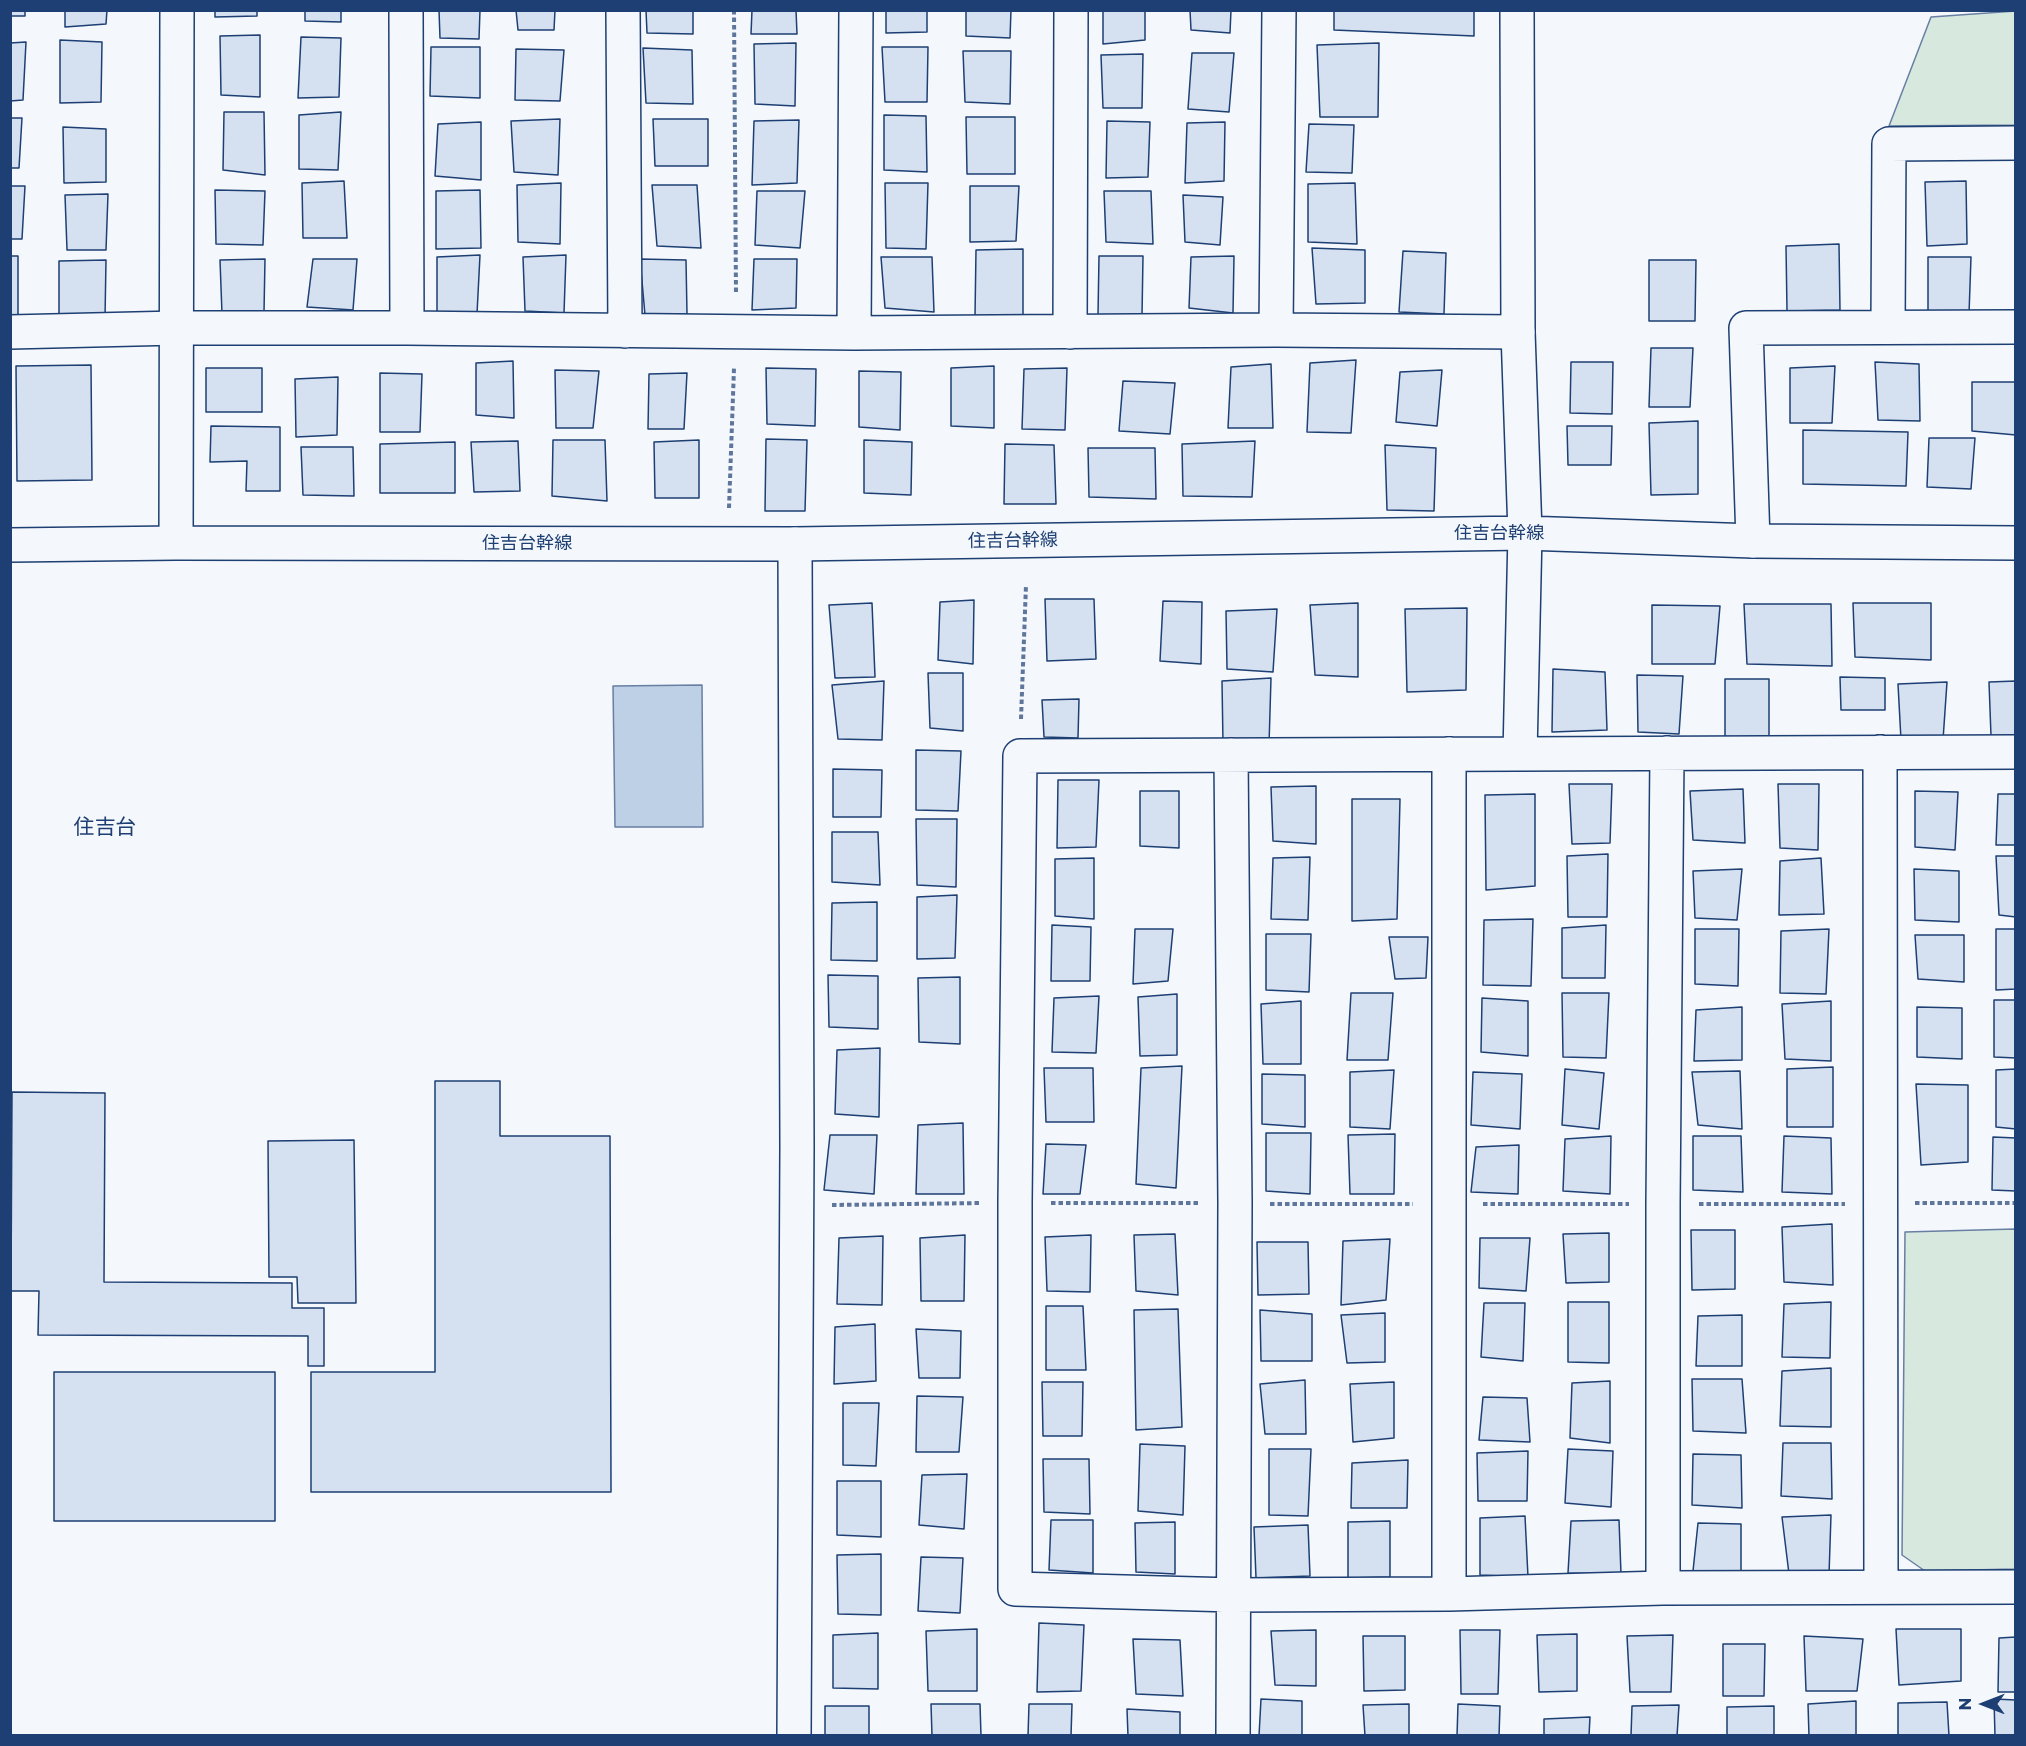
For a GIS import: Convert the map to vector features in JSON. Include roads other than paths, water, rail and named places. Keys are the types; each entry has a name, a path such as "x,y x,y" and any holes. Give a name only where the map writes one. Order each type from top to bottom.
{"street":[{"path":"176,543 177,10"},
{"path":"406,10 407,328"},
{"path":"623,10 625,331"},
{"path":"854,333 856,10"},
{"path":"1070,332 1071,10"},
{"path":"1276,330 1279,10"},
{"path":"1517,10 1518,332 1525,533 1520,754"},
{"path":"1888,326 1889,144 2016,143"},
{"path":"1753,541 1746,328 2016,327"},
{"path":"10,332 177,328 854,333 1276,330 1518,332"},
{"name":"住吉台幹線","path":"10,545 795,544 1525,533 1753,541 2016,543"},
{"path":"794,1736 795,544"},
{"path":"1880,752 1881,1587"},
{"path":"2016,752 1020,756 1015,1202 1015,1589 1233,1595 1449,1594 1663,1588 2016,1587"},
{"path":"1663,1588 1663,1204 1667,753"},
{"path":"1449,754 1449,1594"},
{"path":"1230,755 1235,1203 1233,1736"}],"water":[{"path":"702,685 703,827 615,827 613,686"}],"district":[{"name":"住吉台","path":"105,828"}]}
